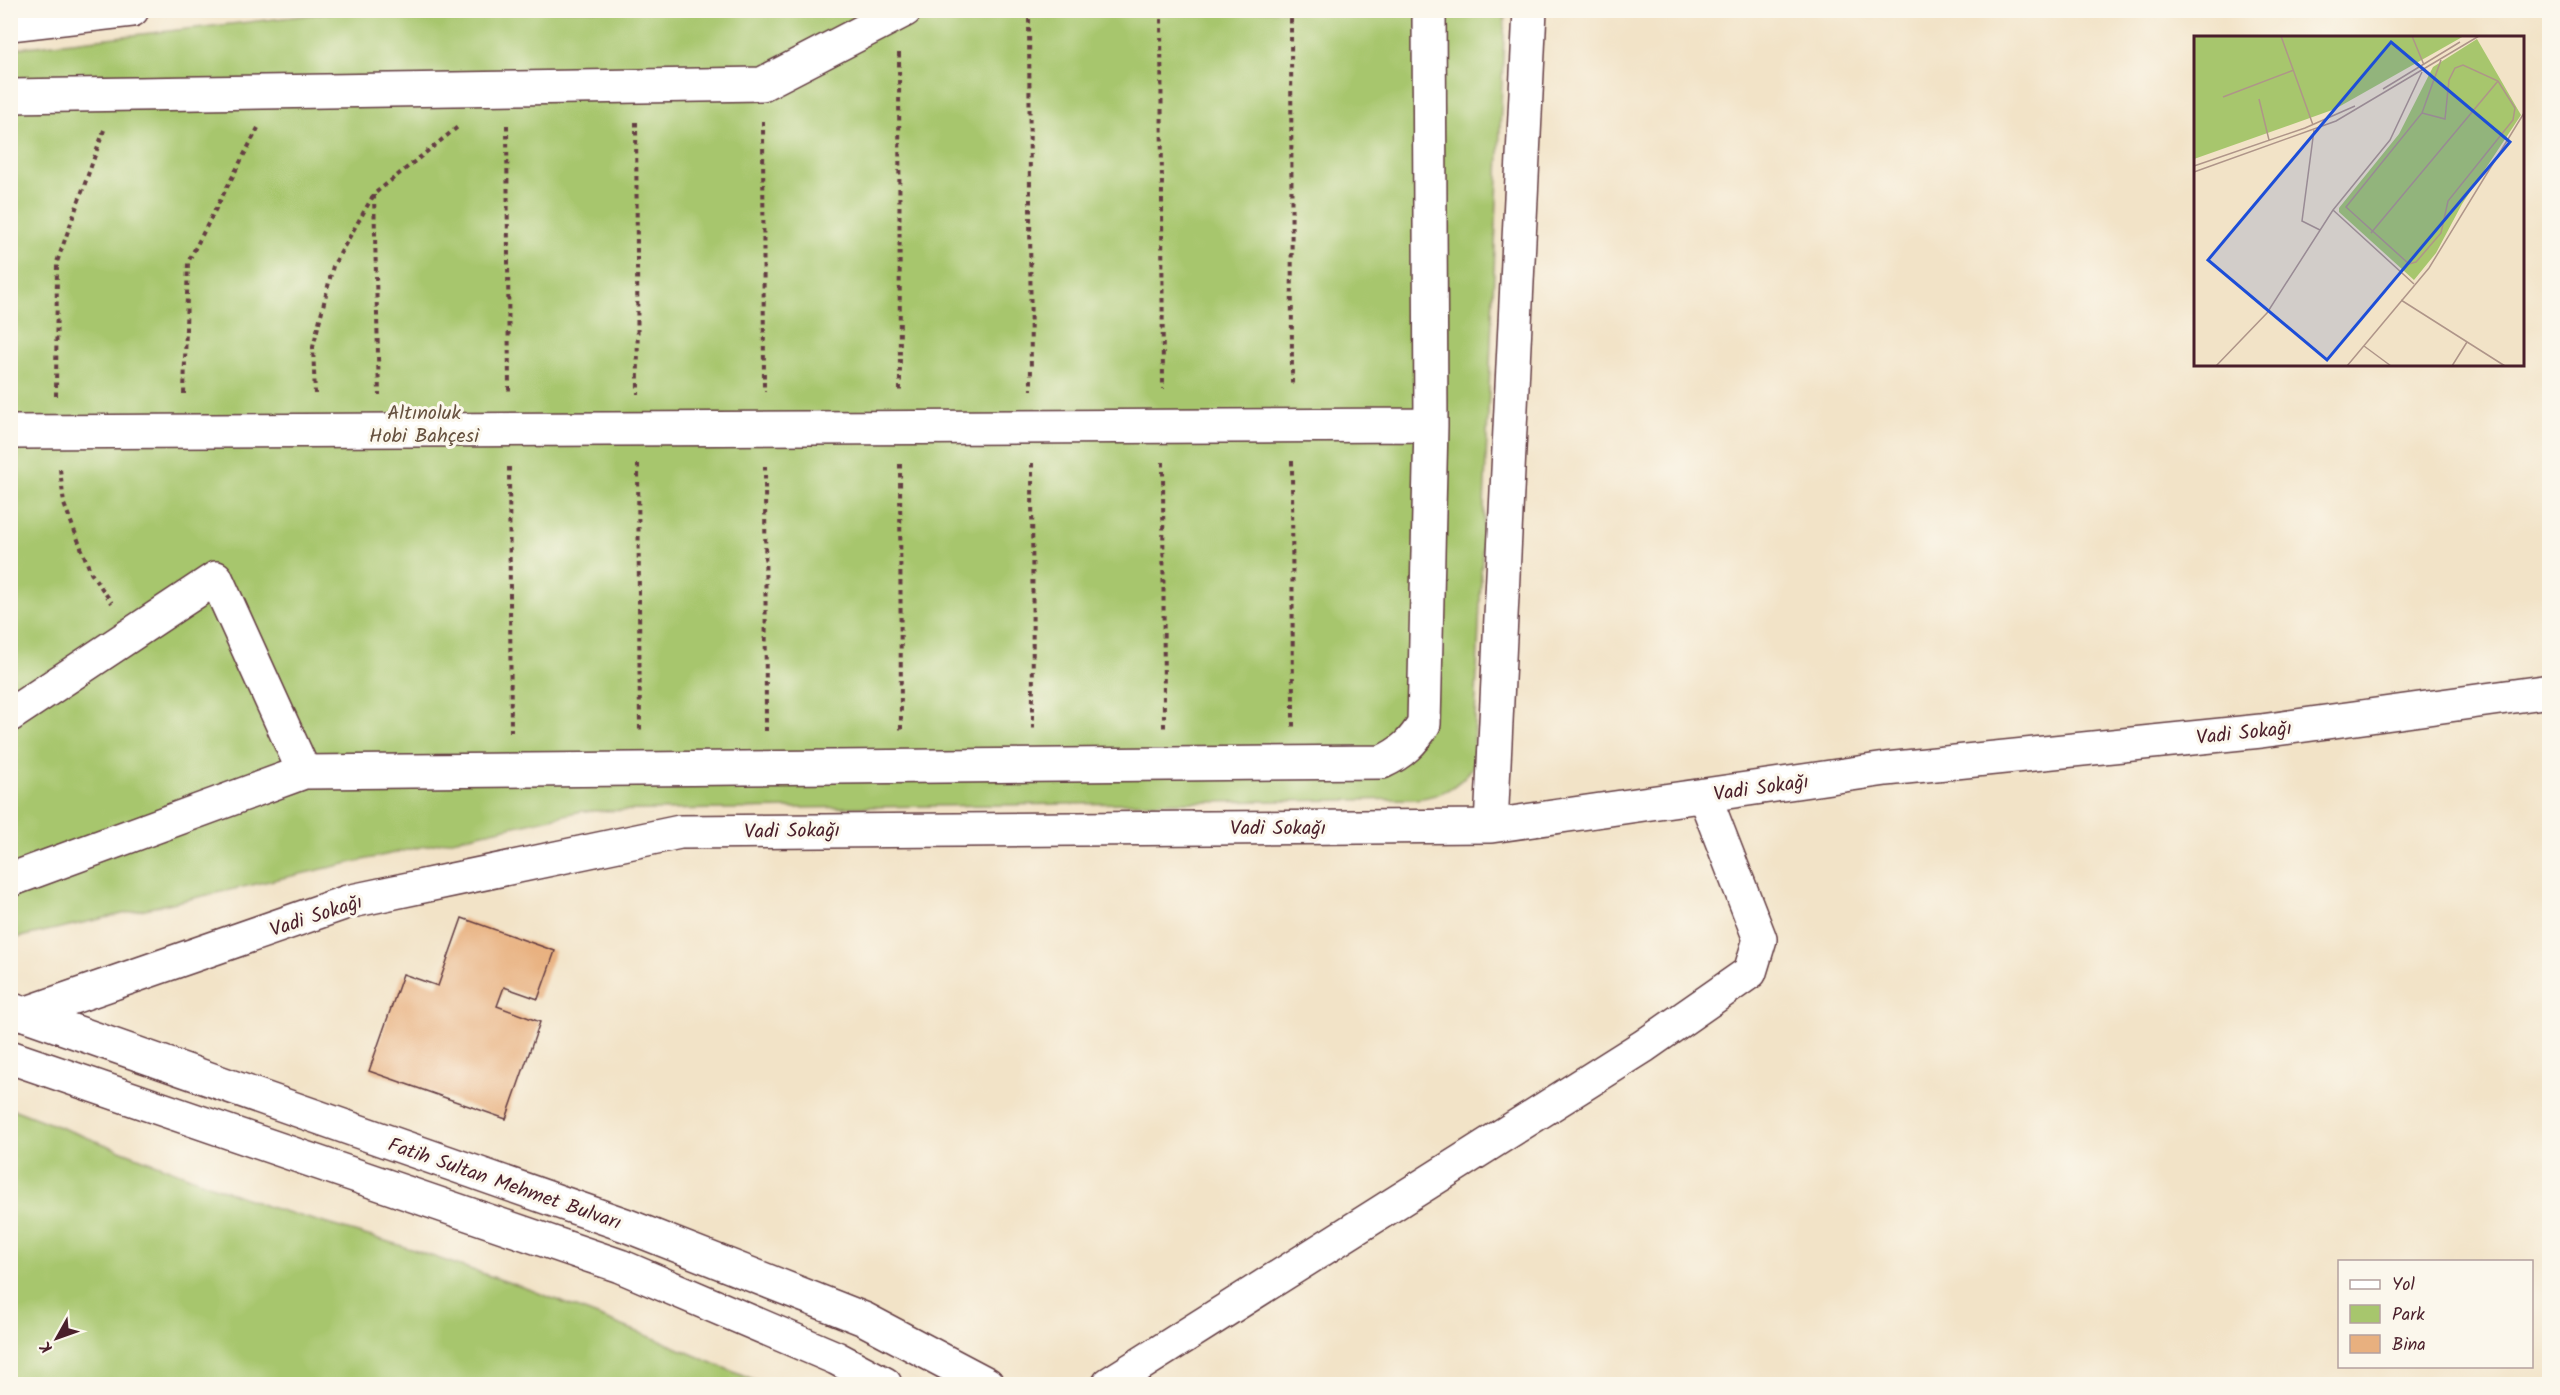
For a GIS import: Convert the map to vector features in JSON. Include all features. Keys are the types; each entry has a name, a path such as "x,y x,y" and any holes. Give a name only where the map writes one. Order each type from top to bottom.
{"street":[{"path":"10,24 132,10"},
{"path":"10,96 762,84 905,10"},
{"path":"10,880 304,772 1382,762 1399,754 1414,741 1424,724 1431,425 1429,10"},
{"path":"1491,826 1530,10"},
{"path":"10,432 1431,425"},
{"path":"10,715 216,578 304,772"},
{"name":"Vadi Sokağı","path":"17,1011 346,902 680,832 1491,826 1886,769 2261,731 2550,692"},
{"path":"1109,1384 1644,1046 1750,972 1760,939 1704,795"},
{"name":"Fatih Sultan Mehmet Bulvarı","path":"17,1011 628,1226 864,1319 987,1384"},
{"name":"Fatih Sultan Mehmet Bulvarı","path":"10,1057 620,1266 836,1358 885,1384"}],"path":[{"path":"183,431 188,262 277,92"},
{"path":"117,94 57,262 56,432 64,504 83,553 91,573 134,633"},
{"path":"317,430 313,347 333,266 374,194 462,124"},
{"path":"374,194 380,430"}],"green space":[{"name":"Altınoluk Hobi Bahçesi","path":"354,10 1505,11 1473,767 1461,780 1448,789 1433,796 1416,799 582,811 11,939 10,49"},
{"path":"10,1108 266,1206 399,1245 531,1290 762,1384 11,1384"}],"building":[{"path":"462,918 555,951 538,999 504,987 497,1006 540,1022 506,1119 369,1071 403,974 438,986"}]}
